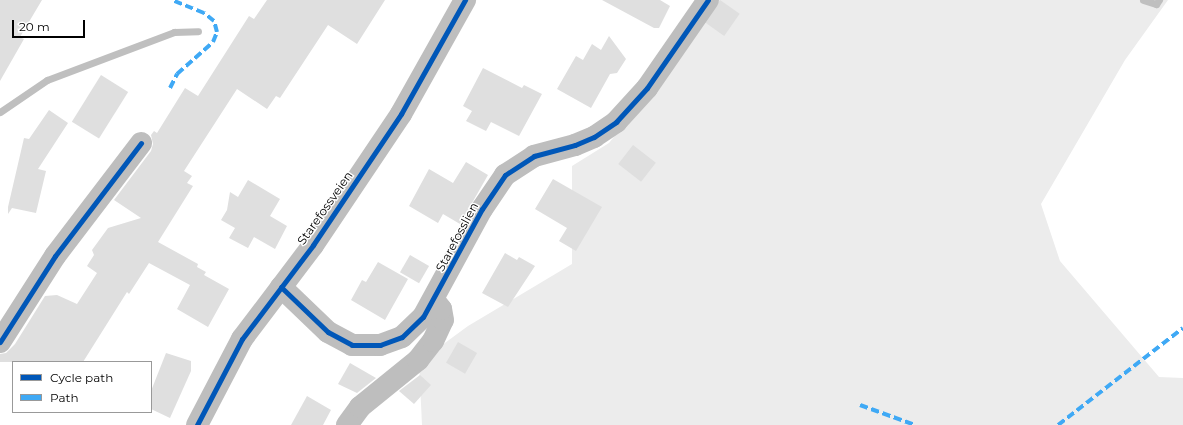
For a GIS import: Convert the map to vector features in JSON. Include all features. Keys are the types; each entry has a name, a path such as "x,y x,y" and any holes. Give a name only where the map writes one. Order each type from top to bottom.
{"street":[{"name":"Starefossveien","path":"197,425 242,339 281,287 401,114 465,0"},
{"name":"Starefosslien","path":"281,287 328,332 352,345 380,345 402,337 423,318 482,209 505,175 534,156 575,145 594,137 616,122 647,88 708,0"},
{"path":"0,342 55,256 141,143"},
{"path":"347,425 360,407 418,360 433,341 443,320 441,309 434,300"}],"shaded area":[{"path":"716,0 1168,0 1125,60 1041,204 1060,261 1159,377 1183,378 1183,425 422,425 419,362 468,326 572,264 572,166 609,143 690,42"}],"building":[{"path":"0,0 42,0 20,37 24,39 0,81"},
{"path":"267,0 385,0 357,44 328,25 280,98 276,96 267,109 237,89 184,171 192,176 187,183 193,186 158,242 198,264 197,267 206,272 204,275 229,289 208,327 177,309 190,285 149,263 129,294 127,292 84,361 0,362 0,354 6,353 15,344 45,296 57,295 77,304 97,273 87,266 94,255 92,250 108,228 141,218 114,200 151,151 153,144 151,135 154,131 157,133 185,88 198,96 249,16 254,19"},
{"path":"602,0 660,0 670,6 659,28 654,28"},
{"path":"720,0 740,14 724,36 705,22"},
{"path":"609,36 626,59 617,73 610,74 591,108 557,89 576,56 583,60 592,44 601,50"},
{"path":"483,68 522,88 524,85 542,94 519,136 491,122 486,131 466,121 472,111 463,106"},
{"path":"101,75 128,92 99,139 72,122"},
{"path":"49,110 68,123 38,169 46,171 36,213 12,208 8,214 8,207 24,138 29,139"},
{"path":"633,145 656,163 641,182 618,164"},
{"path":"466,162 488,175 460,224 443,214 438,223 409,206 429,169 453,183"},
{"path":"553,179 602,207 576,251 559,241 567,228 535,209"},
{"path":"248,180 280,199 270,216 287,226 275,249 254,237 248,248 229,238 235,228 221,220 227,210 230,192 238,197"},
{"path":"505,253 517,260 519,257 535,266 508,307 482,293"},
{"path":"410,255 429,266 419,283 400,272"},
{"path":"378,262 408,279 385,320 351,300 362,280 366,282"},
{"path":"458,342 477,353 465,374 446,363"},
{"path":"166,353 191,361 191,371 170,418 152,409 152,388"},
{"path":"350,363 376,378 357,393 338,384"},
{"path":"420,375 431,385 414,404 399,391"},
{"path":"307,396 331,410 323,425 291,425"}],"waterway":[{"path":"1143,0 1156,4 1159,0"},
{"path":"0,112 47,80 174,32 198,31"}],"marked path":[{"path":"170,88 177,74 213,42 217,32 214,21 204,13 174,1"},
{"path":"1058,425 1183,328"},
{"path":"860,405 915,425"}],"cycle path":[{"path":"197,425 242,339 313,245 401,114 465,0"},
{"path":"281,287 328,332 352,345 380,345 402,337 423,317 482,209 505,175 534,156 575,145 594,137 616,122 647,88 708,0"},
{"path":"0,342 55,256 141,143"}]}
